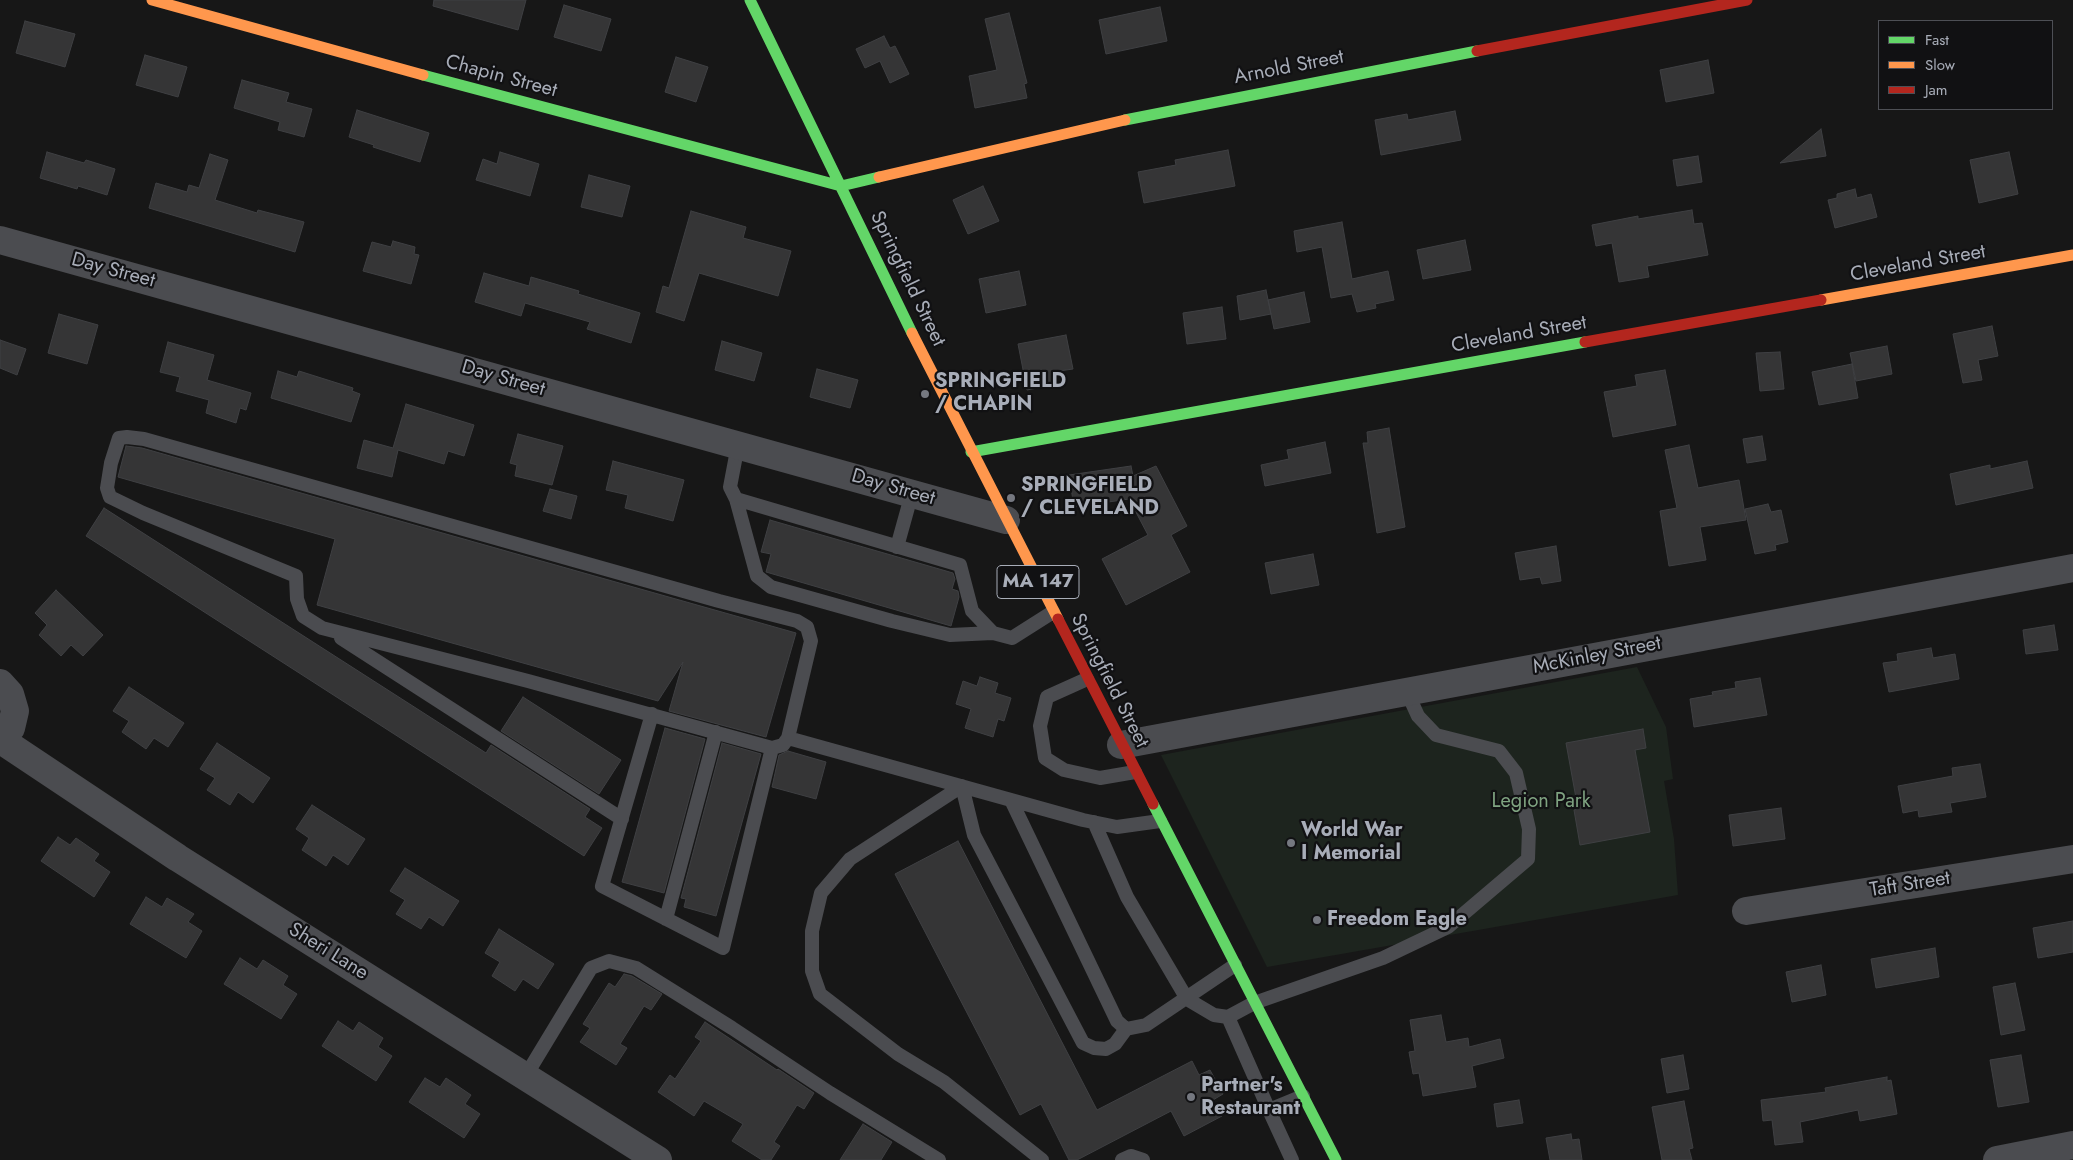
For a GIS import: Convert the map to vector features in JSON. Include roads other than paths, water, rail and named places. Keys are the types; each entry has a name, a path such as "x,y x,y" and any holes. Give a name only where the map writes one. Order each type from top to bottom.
{"street":[{"name":"Chapin Street","path":"152,0 468,88 841,186"},
{"name":"Springfield Street","path":"750,0 1006,520 1336,1160"},
{"name":"Arnold Street","path":"841,186 1108,123 1747,0"},
{"name":"Day Street","path":"0,240 1006,520"},
{"name":"Cleveland Street","path":"972,452 2073,255"},
{"name":"McKinley Street","path":"1121,745 2073,568"},
{"name":"Sheri Lane","path":"0,683 10,694 15,712 11,728 0,740 178,858 658,1160"},
{"name":"Taft Street","path":"1746,911 2073,859"},
{"path":"1997,1160 2073,1146"}],"lane":[{"path":"127,436 144,439 718,601 797,621 807,627 811,641 788,738 783,745 772,748 652,714 330,630 322,628 303,616 296,599 296,576 143,513 110,497 107,488 111,463 119,438 127,436"},
{"path":"738,445 730,487 736,499 757,576 771,587 892,621 950,635 993,633 1012,638 1053,612"},
{"path":"897,547 912,493"},
{"path":"736,499 960,565 972,610 993,633"},
{"path":"330,630 622,819"},
{"path":"1088,679 1047,697 1040,726 1045,758 1064,770 1100,778 1135,772"},
{"path":"1094,822 1127,897 1187,999 1214,1015 1228,1017 1254,1003 1383,958 1448,927 1528,859 1530,829 1516,773 1499,751 1436,735 1418,716 1407,692"},
{"path":"652,714 602,886 723,948 772,748"},
{"path":"666,919 716,732"},
{"path":"788,738 1094,822 1118,827 1160,821"},
{"path":"962,786 974,835 1083,1043 1094,1048 1106,1049 1115,1044 1126,1029 1146,1025 1235,965"},
{"path":"962,786 850,859 822,893 812,931 812,971 820,994 898,1054 944,1082 1042,1160"},
{"path":"1012,800 1117,1021 1126,1029"},
{"path":"525,1077 592,968 609,961 636,968 732,1028 830,1093 939,1160"},
{"path":"1228,1017 1292,1160"},
{"path":"1268,1110 1303,1096"},
{"path":"1122,1160 1131,1156 1143,1160"}],"place":[{"name":"SPRINGFIELD / CHAPIN","path":"925,394"},
{"name":"SPRINGFIELD / CLEVELAND","path":"1011,498"},
{"name":"World War I Memorial","path":"1291,843"},
{"name":"Freedom Eagle","path":"1317,920"},
{"name":"Partner's Restaurant","path":"1191,1097"}],"park label":[{"name":"Legion Park","path":"1541,802"}]}
